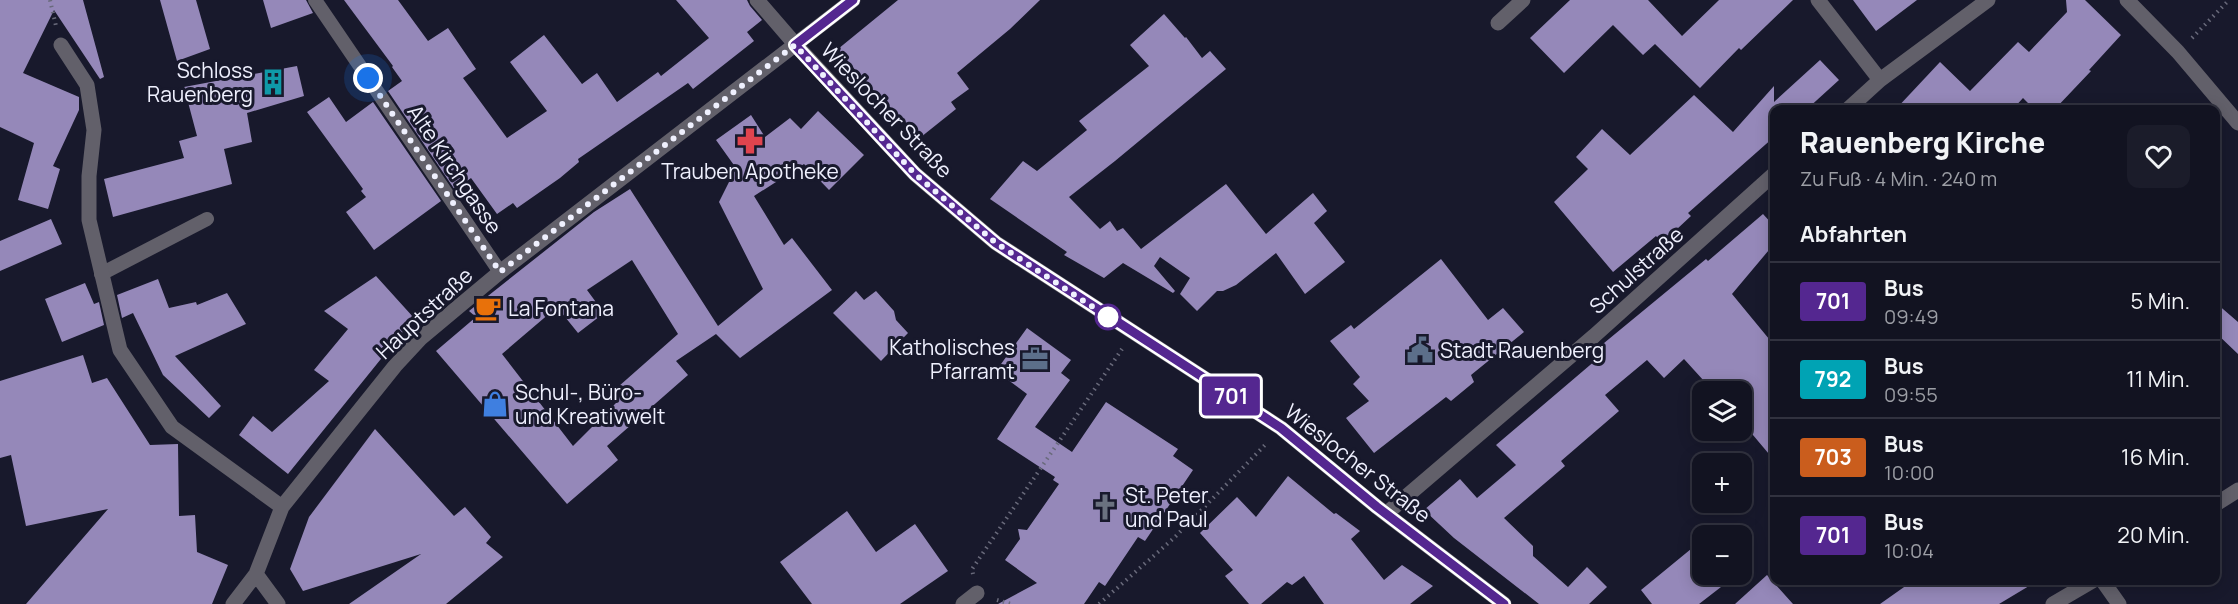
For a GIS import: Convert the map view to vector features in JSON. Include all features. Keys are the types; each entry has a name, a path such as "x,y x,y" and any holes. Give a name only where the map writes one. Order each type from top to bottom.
{"street":[{"name":"Wieslocher Straße","path":"757,0 795,45 915,174 996,243 1281,428 1504,604"},
{"name":"Hauptstraße","path":"233,604 256,574 282,507 395,366 421,338 500,272 853,0"},
{"path":"1498,23 1523,0"},
{"path":"1818,0 1880,80"},
{"path":"1852,105 1880,80 1988,0"},
{"path":"2127,0 2178,52 2238,123"},
{"path":"61,45 87,85 94,130 89,176 89,220 120,350 172,427 282,507"},
{"name":"Schulstraße","path":"1387,513 1594,336 1770,178"},
{"path":"2220,501 2238,490"},
{"path":"256,574 278,604"},
{"path":"2053,604 2085,585"},
{"path":"2106,585 2120,604"},
{"path":"963,604 977,593"}],"lane":[{"name":"Alte Kirchgasse","path":"315,0 500,272"},
{"path":"101,274 207,219"}],"path":[{"path":"2178,52 2229,0"},
{"path":"977,593 972,569 1133,333"},
{"path":"1099,604 1174,538 1281,428"}],"building":[{"path":"0,0 83,0 104,77 100,79 54,10 23,73 79,97 79,110 53,166 60,169 48,209 18,200 34,143 0,127"},
{"path":"160,0 196,0 210,49 177,61"},
{"name":"Schloss Rauenberg","path":"263,0 306,0 313,13 271,28"},
{"path":"344,0 398,0 428,41 448,28 476,69 463,78 507,138 547,111 510,62 544,35 582,84 597,73 617,102 658,72 661,76 709,38 676,0 747,0 762,20 747,32 754,41 693,89 688,83 578,159 579,162 560,178 517,208 513,203 497,214 471,178 455,190 388,91 402,81"},
{"path":"898,0 1040,0 1010,29 957,73 969,89 951,102 956,109 921,137 870,88 838,49"},
{"path":"1570,0 1648,0 1682,36 1719,0 1793,0 1741,50 1739,48 1700,88 1655,44 1643,55 1613,25 1564,73 1530,38"},
{"path":"1853,0 1917,0 1876,31"},
{"path":"2066,0 2085,0 2121,35 2059,105 2030,105 2023,98 2017,105 1900,105 1940,62 1970,91 2018,42 2029,52 2067,12"},
{"path":"1164,14 1202,58 1210,51 1226,69 1069,197 1100,229 1110,221 1117,231 1123,228 1141,249 1226,184 1266,234 1313,193 1327,211 1314,223 1345,262 1305,294 1276,253 1236,285 1223,291 1217,291 1197,311 1180,294 1190,278 1160,257 1154,266 1175,291 1173,293 1123,263 1104,278 1064,255 1067,252 990,199 1023,161 1037,171 1087,130 1079,121 1149,66 1130,45"},
{"path":"1820,60 1839,80 1812,105 1770,105 1770,141 1688,213 1691,216 1662,243 1656,236 1613,272 1554,202 1588,169 1576,157 1602,129 1630,155 1694,95 1733,132 1774,86 1774,102"},
{"path":"297,66 304,96 247,113 252,142 224,149 232,184 113,217 104,179 184,158 179,141 197,136 184,87"},
{"path":"329,97 346,122 373,102 441,201 374,250 346,212 366,197 361,191 363,189 307,112"},
{"path":"818,111 864,155 829,190 804,164 754,196 784,245 792,238 832,290 740,358 716,334 676,361 688,375 607,446 618,460 567,504 436,351 476,317 469,311 594,212 630,189 718,326 763,289 719,202 736,168 716,140 751,115 765,137 790,118 801,129","holes":["632,260 678,334 610,394 617,402 573,446 502,354 557,307 578,333 604,313 587,290"]},
{"path":"1763,214 1770,222 1770,249 1732,294 1770,340 1770,455 1752,434 1752,381 1704,381 1684,359 1664,378 1647,360 1605,395 1619,411 1561,461 1565,466 1504,518 1533,546 1533,556 1568,587 1587,567 1607,587 1589,604 1539,604 1454,538 1424,510 1460,479 1477,498 1516,465 1496,445 1603,354 1598,348 1706,259 1708,261"},
{"path":"51,219 62,244 0,271 0,241"},
{"name":"Stadt Rauenberg","path":"1441,259 1488,320 1503,308 1524,332 1471,375 1474,382 1451,401 1446,397 1374,453 1346,418 1369,401 1353,384 1360,377 1330,341 1351,325 1354,329"},
{"path":"376,276 414,318 288,474 239,435 253,416 272,432 329,381 314,370 348,329 324,311"},
{"path":"158,279 169,308 196,302 197,305 227,293 246,324 175,356 221,406 209,418 163,375 133,313 122,318 117,295"},
{"path":"85,283 94,304 99,302 104,325 62,342 45,299"},
{"path":"856,291 864,300 876,291 894,311 896,320 908,333 881,361 833,313"},
{"path":"2220,306 2238,322 2238,354 2220,337"},
{"name":"St. Peter und Paul","path":"1027,328 1071,360 1061,373 1070,380 1035,427 1072,452 1106,402 1178,449 1173,456 1193,470 1145,541 1138,537 1105,586 1099,582 1084,604 998,604 1037,583 1005,560 1020,539 1018,529 1027,530 1059,484 1053,480 1055,477 997,439 1027,394 996,371"},
{"path":"83,355 92,383 107,378 150,445 178,444 179,516 195,515 197,552 228,565 212,604 26,604 108,509 26,526 11,455 0,458 0,381"},
{"path":"375,429 454,516 465,507 491,537 486,543 503,557 446,604 349,604 421,554 303,591 290,569 309,517"},
{"path":"1288,476 1334,514 1336,513 1360,531 1351,539 1384,580 1402,565 1433,586 1410,604 1324,604 1304,576 1292,585 1287,582 1261,604 1249,604 1225,576 1233,570 1200,533 1237,497 1256,517"},
{"path":"847,511 876,552 915,524 948,571 900,604 812,604 780,562"},
{"path":"1691,549 1692,585 1719,585 1721,587 1699,604 1652,604 1641,590"},
{"path":"1767,575 1770,578 1770,585 1776,585 1793,604 1735,604"},
{"path":"1907,585 2031,585 1999,604 1880,604"}],"bus line":[{"name":"701","path":"853,0 795,45 915,174 996,243 1281,428 1377,507 1504,604"}],"place":[{"name":"Schloss Rauenberg","path":"273,82"},
{"name":"Trauben Apotheke","path":"750,141"},
{"name":"La Fontana","path":"488,308"},
{"name":"Stadt Rauenberg","path":"1420,350"},
{"name":"Katholisches Pfarramt","path":"1035,359"},
{"name":"Schul-, Büro- und Kreativwelt","path":"495,404"},
{"name":"St. Peter und Paul","path":"1105,507"}],"route":[{"path":"368,78 500,272 795,45 915,174 996,243 1108,317"}]}
